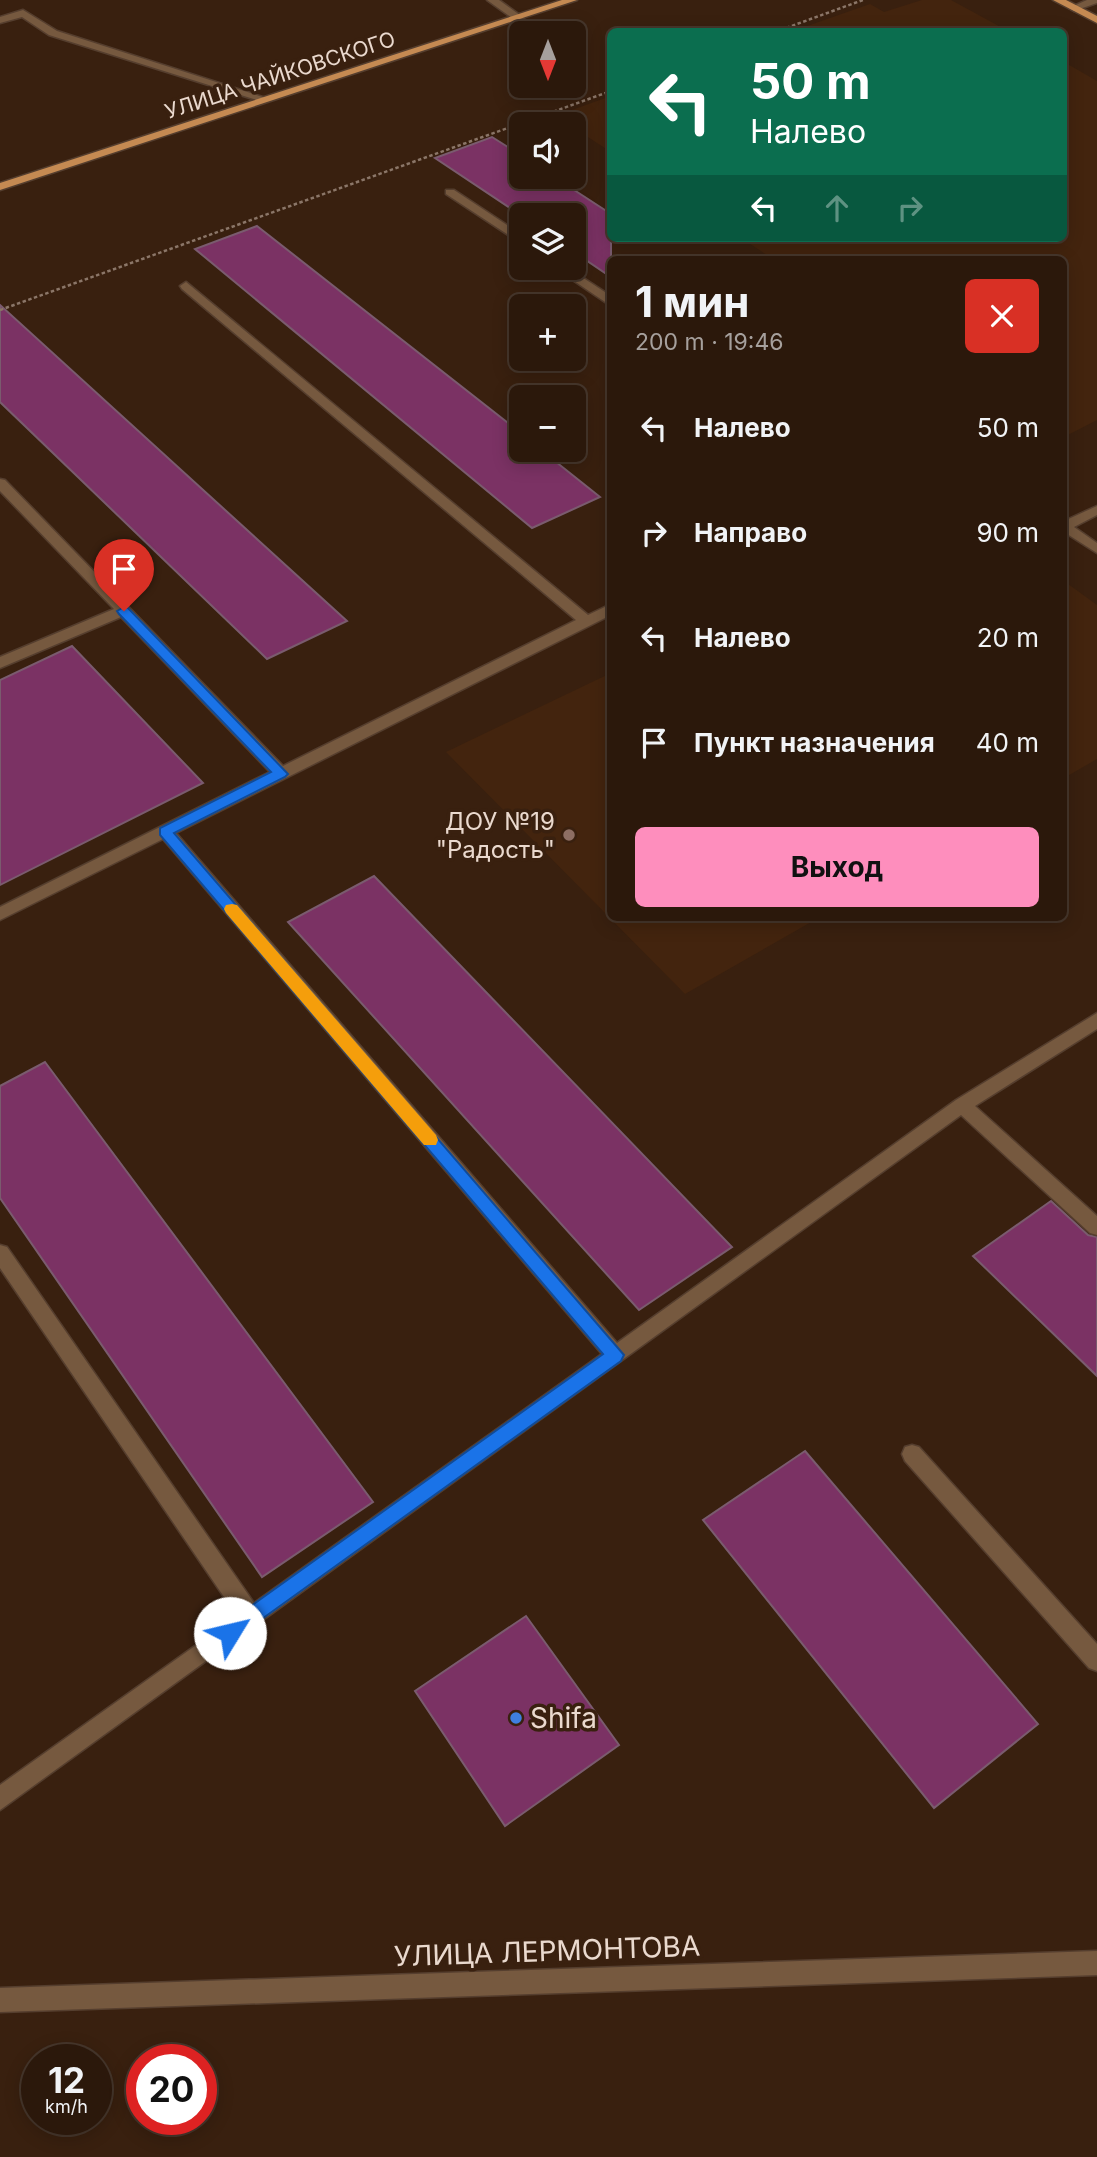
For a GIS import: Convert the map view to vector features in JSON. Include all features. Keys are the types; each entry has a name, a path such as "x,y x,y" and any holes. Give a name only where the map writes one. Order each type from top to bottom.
{"main road":[{"name":"УЛИЦА ЧАЙКОВСКОГО","path":"0,187 572,0"},
{"path":"1058,0 1097,20"}],"street":[{"path":"492,0 519,18"},
{"path":"1074,8 1096,0"},
{"path":"0,20 23,13 53,33 267,100"},
{"path":"450,192 509,232"},
{"path":"579,280 607,299"},
{"path":"186,286 586,621"},
{"path":"0,483 281,774"},
{"path":"1067,525 1097,510"},
{"path":"1067,528 1097,549"},
{"path":"0,663 124,611"},
{"path":"0,914 607,611"},
{"path":"165,831 615,1355"},
{"path":"0,1799 962,1105 1097,1020"},
{"path":"962,1105 1097,1227"},
{"path":"0,1253 251,1618"},
{"path":"912,1454 1097,1660"},
{"name":"УЛИЦА ЛЕРМОНТОВА","path":"0,2000 1097,1963"}],"path":[{"path":"786,28 863,0"},
{"path":"0,310 607,92"}],"shaded area":[{"path":"922,0 951,0 1002,28 802,28 870,4 884,12"},
{"path":"1067,64 1097,81 1097,420 1067,435 1067,256 768,256 747,242 1067,242"},
{"path":"607,97 607,149 586,136 586,112 566,112"},
{"path":"1067,583 1097,605 1097,759 1067,776"},
{"name":"ДОУ №19 \"Радость\"","path":"607,675 607,915 446,752"},
{"name":"ДОУ №19 \"Радость\"","path":"613,921 813,921 685,994"}],"building":[{"path":"492,137 509,148 509,189 572,189 607,211 607,242 611,242 611,256 607,256 607,274 586,260 586,203 509,203 509,207 435,158"},
{"path":"257,226 509,424 509,462 556,462 600,497 532,528 195,249"},
{"path":"0,305 347,621 267,659 0,402"},
{"path":"72,646 203,783 0,885 0,680"},
{"path":"374,876 732,1247 639,1310 288,922"},
{"path":"45,1062 373,1502 262,1577 0,1198 0,1086"},
{"path":"1051,1201 1088,1235 1097,1237 1097,1376 973,1256"},
{"path":"805,1451 1038,1724 934,1808 703,1520"},
{"name":"Shifa","path":"526,1616 619,1745 505,1826 415,1691"}],"slow traffic":[{"path":"232,909 430,1140"}],"place":[{"name":"ДОУ №19 \"Радость\"","path":"569,835"},
{"name":"Shifa","path":"516,1718"}],"route":[{"path":"124,611 281,774 165,831 615,1355 230,1633"}]}
